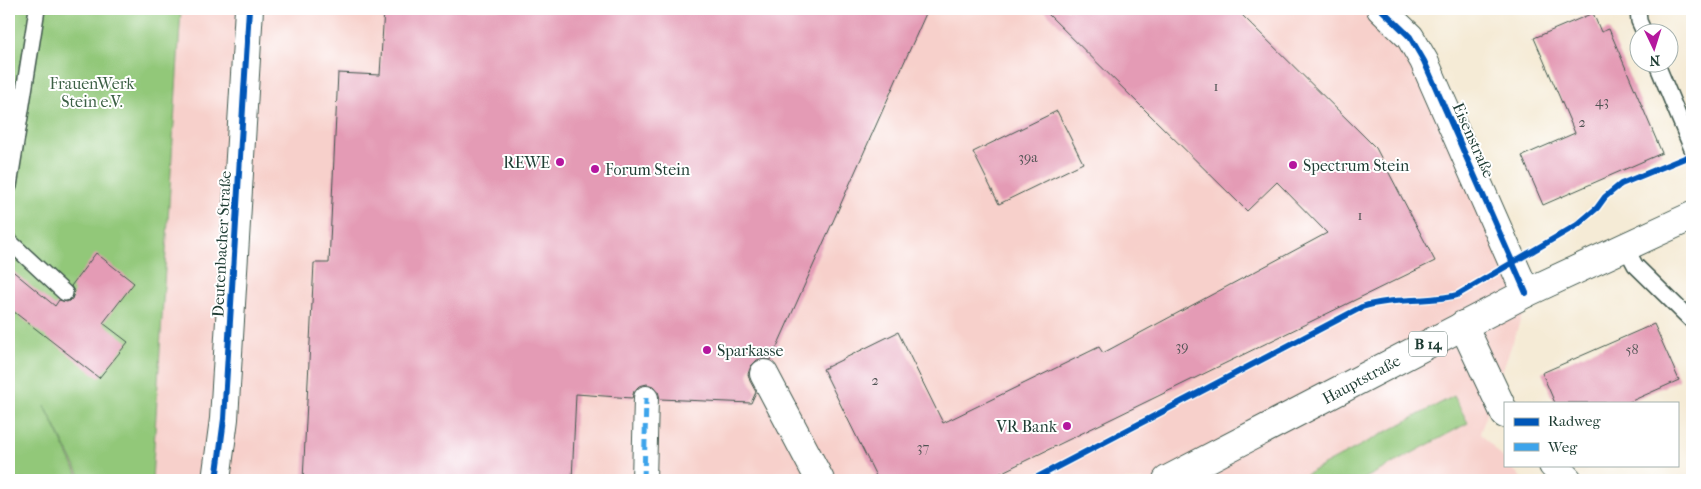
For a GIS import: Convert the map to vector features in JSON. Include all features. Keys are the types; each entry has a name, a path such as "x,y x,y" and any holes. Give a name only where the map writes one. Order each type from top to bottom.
{"street":[{"name":"Deutenbacher Straße","path":"216,480 224,419 249,9"},
{"name":"Eisenstraße","path":"1381,9 1410,37 1424,61 1526,293"},
{"name":"Hauptstraße","path":"1167,480 1526,293 1692,216"},
{"path":"1463,325 1504,412"},
{"path":"764,374 820,480"},
{"path":"644,480 646,398"},
{"path":"1554,466 1568,480"}],"lane":[{"path":"9,186 37,9"},
{"path":"1638,9 1639,22"},
{"path":"1660,72 1692,149"},
{"path":"9,241 65,293"},
{"path":"1625,246 1635,265 1692,321"}],"shaded area":[{"path":"9,9 1380,9 1422,53 1527,302 1480,433 1504,459 1504,466 1510,466 1523,480 80,480 15,345"}],"green space":[{"name":"FrauenWerk Stein e.V.","path":"9,9 181,9 152,480 82,480 45,406 80,480 9,480"},
{"path":"1454,396 1468,423 1362,480 1302,480 1301,477"}],"building":[{"name":"Forum Stein","path":"384,9 928,9 771,360 764,358 757,360 751,366 748,374 756,392 751,403 660,399 658,391 653,386 647,384 639,386 634,391 632,398 576,394 572,480 303,480 314,263 329,263 338,73 380,75"},
{"path":"1043,9 1236,9 1376,148 1435,261 986,480 878,480 823,369 898,332 943,423 1099,347 1103,353 1327,233 1277,182 1247,211"},
{"path":"1593,13 1601,32 1609,29 1662,153 1543,205 1522,156 1575,133 1534,38"},
{"path":"1057,111 1083,163 999,204 973,152"},
{"path":"96,253 134,283 103,323 128,342 99,378 9,308 9,268 55,306 59,300 67,302 72,299 74,291 71,286"},
{"path":"1654,324 1679,380 1629,402 1555,402 1542,373"}],"marked path":[{"path":"644,480 646,398"}],"cycle path":[{"path":"216,480 224,419 249,9"},
{"path":"1381,9 1410,37 1424,61 1526,293"},
{"path":"1032,480 1362,307 1386,302 1433,299 1457,295 1577,225 1621,184 1692,155"}],"place":[{"name":"REWE","path":"560,162"},
{"name":"Spectrum Stein","path":"1293,165"},
{"name":"Forum Stein","path":"595,169"},
{"name":"Sparkasse","path":"707,350"},
{"name":"VR Bank","path":"1067,426"}]}
